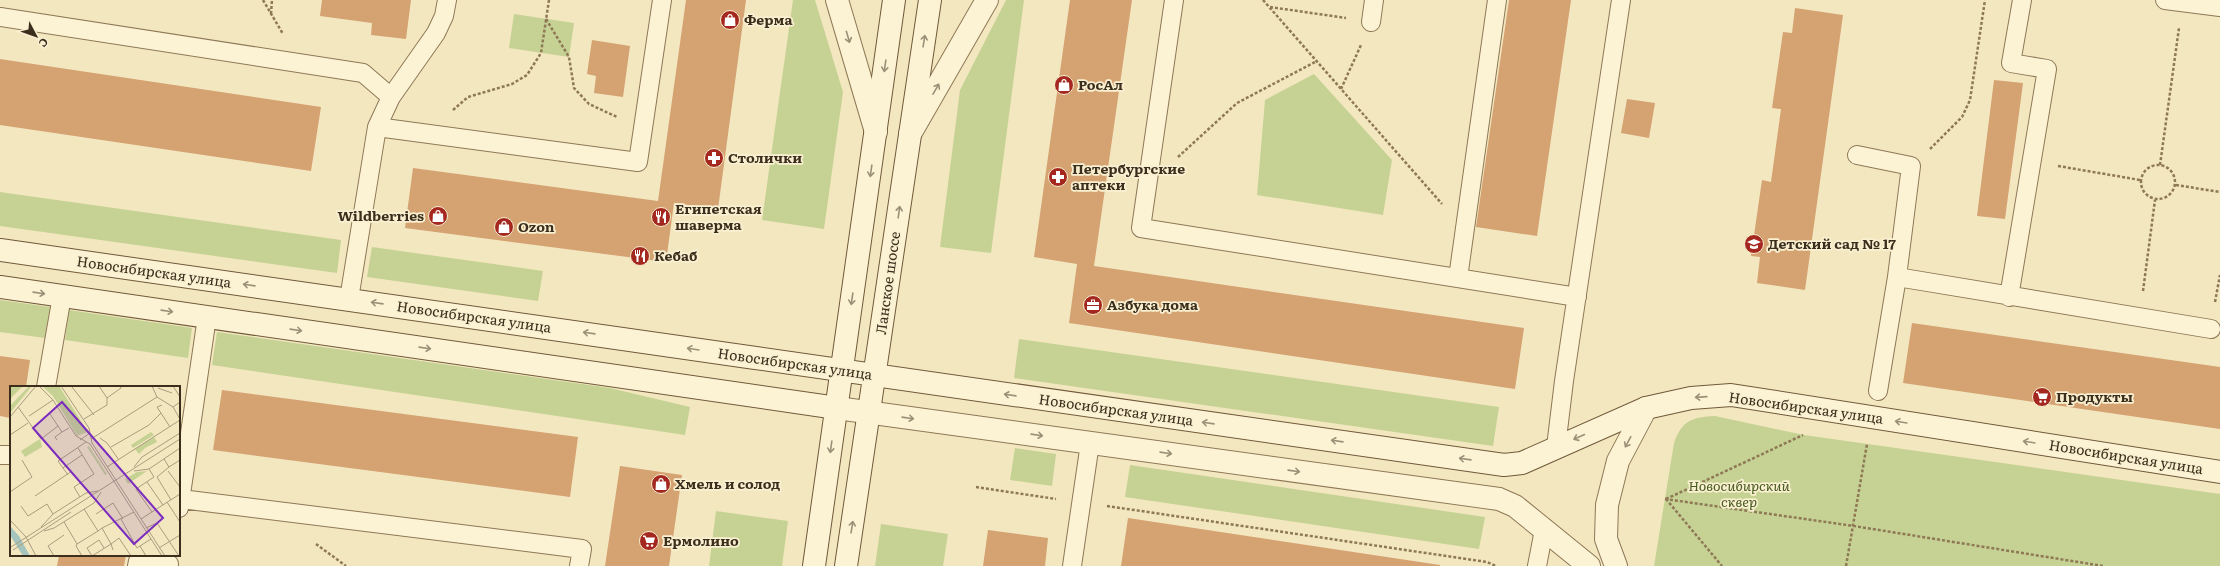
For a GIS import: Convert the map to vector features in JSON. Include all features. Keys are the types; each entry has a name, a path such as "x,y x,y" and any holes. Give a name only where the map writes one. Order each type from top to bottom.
{"street":[{"path":"837,0 876,132"},
{"path":"814,566 894,0"},
{"name":"Ланское шоссе","path":"846,566 930,0"},
{"path":"910,135 987,0"},
{"name":"Новосибирская улица","path":"0,250 628,338 875,376 1504,465 1522,463 1646,408 1691,398 1731,395 2220,472"},
{"path":"0,287 869,413 1499,499 1515,506 1589,566"},
{"path":"1616,566 1606,539 1607,505 1618,461 1646,408"}],"lane":[{"path":"349,299 377,127 391,97 436,33 444,16 447,0"},
{"path":"377,127 638,162 662,0"},
{"path":"1174,0 1141,228 1577,297"},
{"path":"1371,22 1374,0"},
{"path":"1458,278 1497,0"},
{"path":"1556,447 1621,0"},
{"path":"2009,297 2047,69 2011,63 2022,0"},
{"path":"2164,0 2220,7"},
{"path":"0,17 363,73 391,97"},
{"path":"1856,155 1911,166 1897,277 1878,391"},
{"path":"1897,277 2009,297 2211,329"},
{"path":"46,386 62,296"},
{"path":"207,317 180,503 582,549 579,566"},
{"path":"1072,566 1080,502 1090,443"},
{"path":"1537,566 1544,530"},
{"path":"138,561 170,562"}],"path":[{"path":"263,0 302,63"},
{"path":"271,14 272,0"},
{"path":"444,136 450,114 468,97 512,84 527,75 541,53 549,0"},
{"path":"1263,0 1464,230"},
{"path":"1911,166 1962,117 1970,100 1985,0"},
{"path":"2160,165 2182,2"},
{"path":"1269,7 1371,22 1341,88"},
{"path":"546,18 569,57 574,88 589,104 643,128"},
{"path":"1148,184 1237,103 1316,61"},
{"path":"2032,161 2140,180"},
{"path":"2160,165 2169,169 2174,176 2176,185 2172,193 2164,199 2155,200 2147,196 2142,189 2140,180 2144,172 2151,166 2160,165"},
{"path":"2176,185 2220,192"},
{"path":"2140,317 2155,200"},
{"path":"1665,499 1804,435"},
{"path":"1846,566 1867,444"},
{"path":"976,487 1496,566"},
{"path":"1665,499 1854,526 2103,566"},
{"path":"1665,499 1722,566"}],"green space":[{"path":"793,0 815,0 843,92 824,229 762,220"},
{"path":"1006,0 1024,0 991,253 940,247 960,90"},
{"path":"514,14 574,23 569,57 509,48"},
{"path":"1314,74 1392,160 1383,215 1257,195 1265,100"},
{"path":"0,192 341,240 337,273 0,226"},
{"path":"372,247 543,271 538,301 367,277"},
{"path":"0,300 50,307 45,338 0,332"},
{"path":"69,310 192,328 188,358 65,340"},
{"path":"217,332 610,388 690,407 685,435 212,365"},
{"path":"1019,339 1499,407 1493,446 1014,378"},
{"name":"Новосибирский сквер","path":"1715,416 1804,435 2220,494 2220,566 1654,566 1674,443 1677,435 1689,421 1700,417"},
{"path":"1015,448 1056,454 1052,486 1010,480"},
{"path":"1130,465 1485,517 1479,549 1125,497"},
{"path":"716,511 788,521 782,566 709,566"},
{"path":"881,524 948,534 943,566 875,566"}],"building":[{"path":"322,0 411,0 406,39 371,35 372,23 320,16"},
{"path":"686,0 746,0 718,209 674,203 666,262 405,228 413,168 658,201"},
{"path":"1070,0 1132,0 1094,266 1524,328 1515,389 1069,323 1077,264 1034,257"},
{"path":"1509,0 1571,0 1537,236 1476,227"},
{"path":"1795,8 1843,15 1805,290 1757,283 1760,257 1751,256 1762,180 1771,182 1781,109 1772,108 1783,32 1792,33"},
{"path":"592,40 630,46 623,97 594,93 596,76 587,74"},
{"path":"0,59 321,107 311,171 0,125"},
{"path":"1994,80 2023,83 2005,219 1977,216"},
{"path":"1627,99 1655,103 1649,138 1621,133"},
{"path":"1912,323 2220,367 2220,429 1903,383"},
{"path":"0,356 30,360 26,386 10,386 10,418 0,416"},
{"path":"222,390 578,437 570,497 213,450"},
{"path":"620,466 682,475 669,566 605,566"},
{"path":"1128,518 1440,565 1440,566 1121,566"},
{"path":"988,530 1048,538 1045,566 983,566"},
{"path":"59,556 126,556 124,566 57,566"}],"place":[{"name":"Ферма","path":"730,20"},
{"name":"РосАл","path":"1064,85"},
{"name":"Столички","path":"714,158"},
{"name":"Петербургские аптеки","path":"1058,177"},
{"name":"Wildberries","path":"438,216"},
{"name":"Египетская шаверма","path":"661,217"},
{"name":"Ozon","path":"504,227"},
{"name":"Детский сад № 17","path":"1754,244"},
{"name":"Кебаб","path":"640,256"},
{"name":"Азбука дома","path":"1093,305"},
{"name":"Продукты","path":"2042,397"},
{"name":"Хмель и солод","path":"661,484"},
{"name":"Ермолино","path":"649,541"}]}
